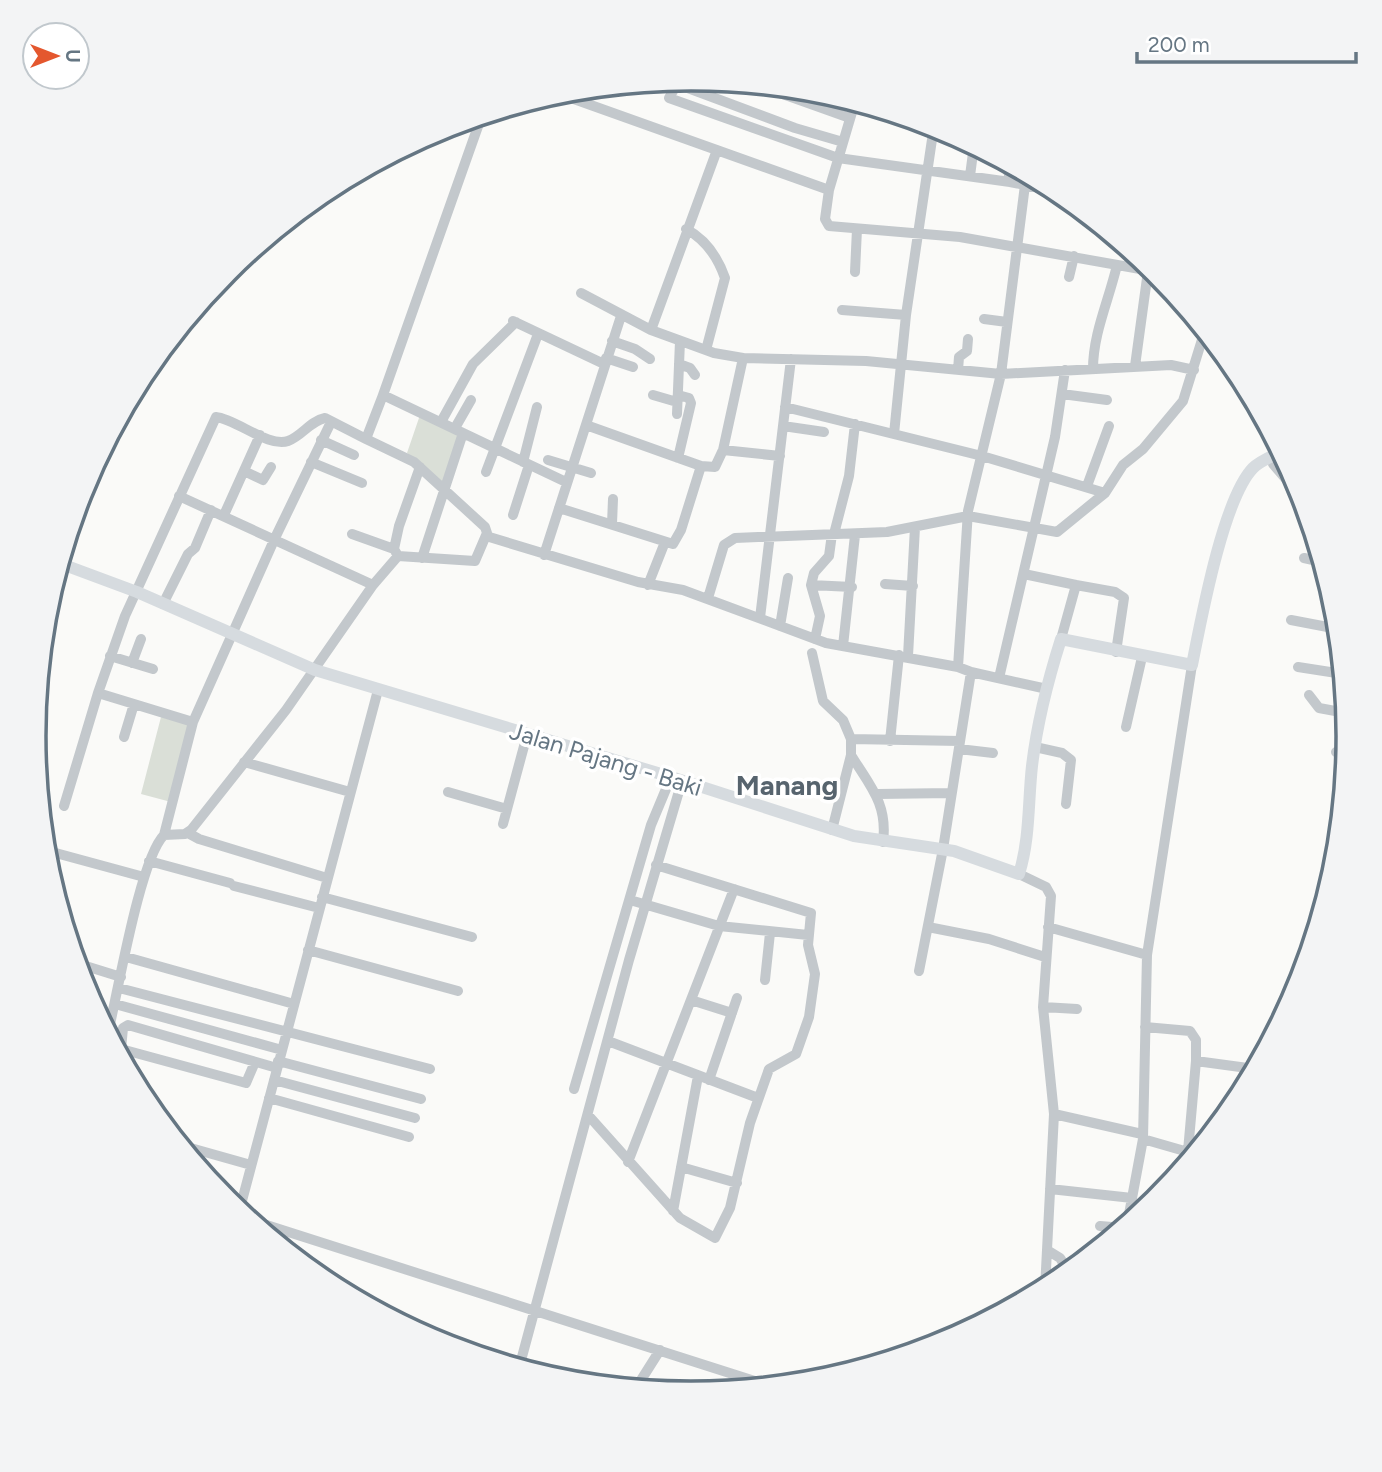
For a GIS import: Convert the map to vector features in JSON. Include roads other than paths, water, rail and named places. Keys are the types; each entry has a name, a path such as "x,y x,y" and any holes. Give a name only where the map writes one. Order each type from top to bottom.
{"main road":[{"path":"1019,874 1027,835 1035,747 1061,639 1192,665 1222,539 1241,487 1255,466 1273,458"},
{"name":"Jalan Pajang - Baki","path":"68,566 134,591 315,670 677,779 832,830 883,842 961,852 1019,874"}],"street":[{"path":"693,90 795,128 843,142"},
{"path":"673,91 669,97 838,158 1028,186"},
{"path":"800,100 850,118"},
{"path":"579,101 829,190"},
{"path":"852,111 829,190 825,219 827,224 857,229 917,232 1134,267"},
{"path":"366,439 478,127"},
{"path":"894,434 906,315 932,138"},
{"path":"651,330 717,150"},
{"path":"970,176 973,155"},
{"path":"1009,174 1010,182"},
{"path":"958,667 968,514 1001,374 1025,185"},
{"path":"686,229 698,235 710,249 726,278 706,350"},
{"path":"855,272 857,229"},
{"path":"1069,277 1074,256"},
{"path":"1093,369 1095,335 1104,317 1117,264"},
{"path":"1135,366 1151,284"},
{"path":"581,293 651,330 706,350 743,358 900,365 1001,374 1171,365 1194,370"},
{"path":"842,310 906,315"},
{"path":"544,555 621,316"},
{"path":"984,319 1007,322"},
{"path":"441,422 473,364 513,321 605,361 633,367"},
{"path":"486,472 538,334"},
{"path":"958,370 959,357 967,351 968,339"},
{"path":"612,341 635,349 650,359"},
{"path":"677,414 680,341"},
{"path":"708,598 728,541 834,532 855,535 915,527 968,514 1033,530 1057,532 1105,493 1123,465 1143,449 1182,401 1202,342"},
{"path":"586,425 701,466 716,467 723,450 743,358"},
{"path":"760,618 791,359"},
{"path":"679,364 690,368 695,375"},
{"path":"999,678 1046,475 1065,370"},
{"path":"1062,394 1107,400"},
{"path":"383,395 566,482"},
{"path":"653,395 689,398 691,403 678,458"},
{"path":"422,558 459,431 471,400"},
{"path":"513,515 537,407"},
{"path":"785,407 982,456 1105,493"},
{"path":"64,806 97,693 134,591 215,418 222,417 260,435 285,442 325,418 406,457 420,467 485,527 486,536 473,563 422,558 396,552 352,534"},
{"path":"111,1019 144,877 155,845 164,835 193,722 275,538 331,422"},
{"path":"815,639 820,616 811,585 814,573 829,556 849,476 855,425"},
{"path":"783,426 824,432"},
{"path":"1087,486 1109,426"},
{"path":"224,514 260,435"},
{"path":"321,440 354,455"},
{"path":"723,450 780,456"},
{"path":"548,460 591,473"},
{"path":"1270,461 1279,471"},
{"path":"311,462 362,483"},
{"path":"559,508 665,542 676,541 701,466"},
{"path":"244,471 263,480 271,467"},
{"path":"188,833 315,670 396,552 399,526 420,467"},
{"path":"179,496 224,514 373,585"},
{"path":"612,499 612,524"},
{"path":"163,604 188,554 195,548 211,510"},
{"path":"890,741 913,586 915,527"},
{"path":"843,646 852,587 855,535"},
{"path":"486,536 648,585 676,588 708,598 815,639 958,667 1047,689"},
{"path":"648,585 665,542"},
{"path":"1304,558 1312,560"},
{"path":"1024,574 1115,592 1124,598 1116,652"},
{"path":"780,626 788,578"},
{"path":"885,584 913,586"},
{"path":"811,585 852,587"},
{"path":"1061,639 1076,585"},
{"path":"1292,620 1327,627"},
{"path":"132,663 141,639"},
{"path":"812,653 823,701 843,720 851,739 851,755 832,830"},
{"path":"110,656 153,669"},
{"path":"1126,727 1142,657"},
{"path":"1129,1209 1143,1136 1147,955 1192,665"},
{"path":"1298,667 1333,672"},
{"path":"919,971 943,849 971,672"},
{"path":"242,1199 378,690"},
{"path":"97,693 193,722"},
{"path":"1309,695 1319,708 1335,711"},
{"path":"124,737 134,704"},
{"path":"503,824 527,735"},
{"path":"851,739 959,745 993,753"},
{"path":"1035,747 1062,753 1071,760 1066,804"},
{"path":"851,755 878,794 886,826 883,842"},
{"path":"244,762 350,792"},
{"path":"521,1359 677,779"},
{"path":"574,1088 651,825 677,779"},
{"path":"448,792 507,808"},
{"path":"878,794 951,793"},
{"path":"164,835 188,833 327,878"},
{"path":"57,853 144,877"},
{"path":"149,861 319,908"},
{"path":"588,1115 673,1211 690,1225 715,1238 730,1208 758,1098 769,1069 796,1054 803,1038 815,974 808,935 811,913 656,865"},
{"path":"1019,874 1050,892 1043,1007 1054,1114 1045,1276"},
{"path":"628,1162 734,889"},
{"path":"322,897 472,937"},
{"path":"630,900 719,926 808,935"},
{"path":"928,927 989,939 1045,957"},
{"path":"1048,927 1147,955"},
{"path":"765,980 770,933"},
{"path":"308,950 458,991"},
{"path":"126,957 294,1004"},
{"path":"89,967 121,977"},
{"path":"118,988 430,1069"},
{"path":"709,1080 737,998"},
{"path":"691,1000 733,1013"},
{"path":"115,1004 282,1050"},
{"path":"1043,1007 1077,1009"},
{"path":"594,1024 609,1038 666,1064 758,1098"},
{"path":"121,1038 123,1028 128,1026 255,1062 421,1099"},
{"path":"1145,1027 1190,1031 1196,1040 1191,1143"},
{"path":"128,1051 246,1083 255,1062"},
{"path":"1196,1061 1245,1068"},
{"path":"673,1211 698,1076"},
{"path":"274,1080 415,1118"},
{"path":"269,1098 409,1137"},
{"path":"1054,1114 1143,1136 1186,1150"},
{"path":"196,1149 251,1165"},
{"path":"681,1167 737,1183"},
{"path":"1050,1189 1132,1198"},
{"path":"272,1226 747,1379"},
{"path":"1100,1226 1111,1226"},
{"path":"1046,1250 1060,1258 1063,1263"},
{"path":"642,1379 660,1350"}],"district":[{"name":"Manang","path":"787,785"}]}
